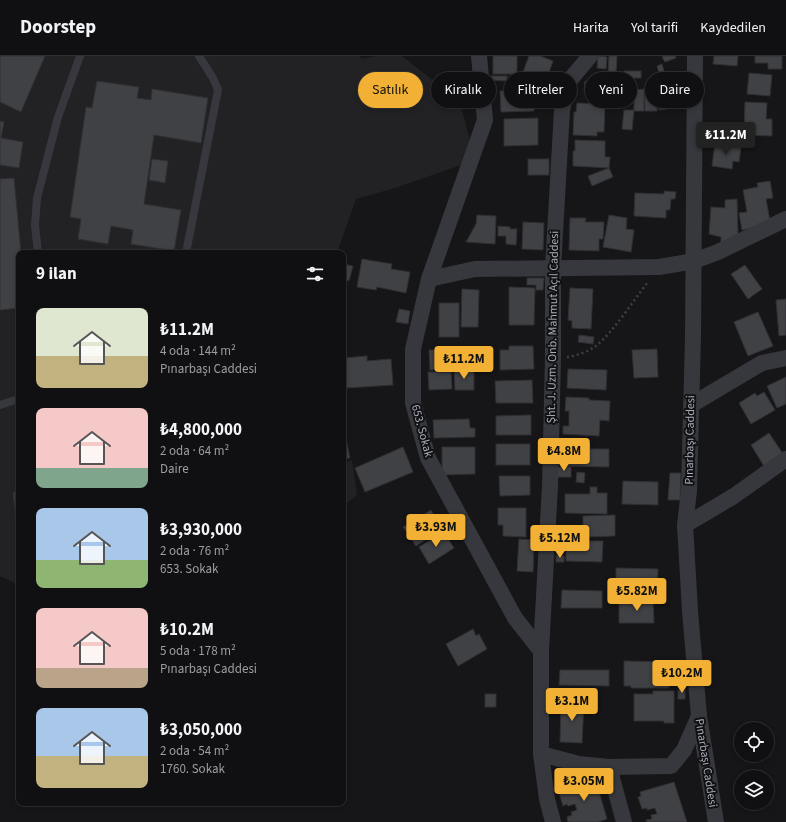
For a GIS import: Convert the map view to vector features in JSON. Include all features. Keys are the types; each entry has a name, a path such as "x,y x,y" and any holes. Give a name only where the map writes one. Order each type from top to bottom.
{"street":[{"name":"653. Sokak","path":"479,56 485,120 429,279 413,349 413,403 428,458 515,618 541,651"},
{"name":"Şht. J. Uzm. Onb. Mahmut Açıl Caddesi","path":"553,822 547,799 541,754 541,651 550,486 553,358 553,268 562,110 569,81 590,56"},
{"name":"Pınarbaşı Caddesi","path":"695,56 694,261 691,404 689,491 685,525 690,611 699,716 716,822"},
{"path":"429,279 475,268 659,267 694,261 718,252 786,219"},
{"path":"691,404 762,363 786,358"},
{"path":"685,525 734,496 786,459"},
{"path":"541,754 579,764 609,767 671,766 684,750 699,716"},
{"path":"609,767 624,822"}],"lane":[{"path":"38,250 35,225 37,198 58,117 80,56"},
{"path":"187,250 218,90 200,56"},
{"path":"0,405 16,400"}],"path":[{"path":"553,358 574,356 596,346 614,326 659,267"}],"shaded area":[{"path":"0,56 360,56 361,59 376,56 402,56 422,72 358,72 358,108 423,108 423,73 431,79 431,108 462,108 470,141 467,163 395,188 356,199 338,250 16,250 16,584 0,576"},
{"path":"352,460 357,495 346,504 346,462"}],"building":[{"path":"0,56 45,56 21,112 0,102"},
{"path":"493,56 517,56 517,72 504,72 504,74 496,74 496,72 493,72"},
{"path":"529,56 540,56 553,61 549,72 523,72"},
{"path":"598,56 607,57 606,69 597,68"},
{"path":"609,56 617,56 616,72 608,72"},
{"path":"675,56 676,58 665,62 662,57"},
{"path":"714,56 738,56 737,66 713,64"},
{"path":"755,56 782,56 782,69 768,69 768,63 755,63"},
{"path":"662,64 664,72 659,72 657,66"},
{"path":"641,71 641,78 637,78 637,72 624,72"},
{"path":"749,73 772,75 770,96 747,94"},
{"path":"496,76 504,76 504,81 496,80"},
{"path":"97,81 139,87 137,98 151,100 152,89 208,98 201,143 154,135 144,204 181,210 174,250 131,244 133,230 111,226 108,244 78,239 81,219 70,217 86,107 92,108"},
{"path":"644,89 645,108 657,108 657,111 645,111"},
{"path":"644,89 644,111 634,111 634,108 637,108 637,90"},
{"path":"500,91 504,91 504,108 534,108 534,111 501,112"},
{"path":"745,102 767,103 766,119 772,119 772,136 744,135"},
{"path":"577,103 585,103 585,108 605,108 604,132 597,132 597,136 573,135 574,112 576,112"},
{"path":"659,108 667,108 667,109 659,110"},
{"path":"624,110 634,110 632,130 622,129"},
{"path":"538,118 538,145 504,146 504,119"},
{"path":"0,121 4,122 1,138 23,142 19,168 0,165"},
{"path":"575,140 605,141 605,157 610,157 609,168 573,166"},
{"path":"715,143 741,147 739,162 733,161 732,169 712,166"},
{"path":"152,159 168,161 165,183 149,180"},
{"path":"528,159 549,159 549,175 528,175"},
{"path":"609,168 613,177 592,186 588,176"},
{"path":"14,178 21,250 16,250 16,308 0,310 0,179"},
{"path":"770,181 773,198 766,199 770,221 761,226 742,230 739,213 747,212 743,190 758,187 757,183"},
{"path":"664,191 676,192 675,199 671,199 670,210 666,210 666,218 634,216 635,193 664,194"},
{"path":"737,199 738,236 721,243 721,237 709,234 711,207 725,208 725,200"},
{"path":"477,215 496,216 495,244 466,242 476,224"},
{"path":"609,215 627,218 626,229 634,230 631,252 603,247"},
{"path":"570,218 586,218 585,222 604,222 603,239 599,239 599,251 569,250"},
{"path":"523,222 544,223 543,250 522,249"},
{"path":"498,226 517,229 516,245 506,244 506,236 498,236"},
{"path":"362,259 392,264 391,269 410,272 406,293 377,287 376,290 357,287"},
{"path":"346,265 353,266 349,281 346,280"},
{"path":"745,265 762,289 748,299 731,274"},
{"path":"527,278 544,278 543,290 536,290 536,285 527,285"},
{"path":"509,287 535,288 534,325 509,325"},
{"path":"570,288 593,289 591,329 572,328 572,321 568,320"},
{"path":"462,289 479,290 478,327 461,327"},
{"path":"786,299 786,335 779,336 776,300"},
{"path":"439,303 459,303 459,337 439,337"},
{"path":"399,309 410,311 408,324 396,322"},
{"path":"758,312 773,346 748,356 734,322"},
{"path":"579,335 594,337 593,344 578,342"},
{"path":"509,346 533,346 534,369 500,370 500,350 509,350"},
{"path":"471,349 472,368 430,370 429,350"},
{"path":"657,349 658,377 634,378 632,350"},
{"path":"367,356 367,361 391,359 393,385 346,388 346,358"},
{"path":"568,369 607,370 606,390 567,388"},
{"path":"474,370 474,390 455,390 454,371"},
{"path":"428,372 451,372 452,389 429,390"},
{"path":"786,377 786,404 777,408 767,386"},
{"path":"532,380 533,403 496,403 495,381"},
{"path":"764,392 775,410 751,424 739,403 755,393 757,396"},
{"path":"566,397 610,401 609,421 600,420 599,436 563,434 563,426 569,426 569,411 565,411"},
{"path":"531,415 531,435 496,435 496,416"},
{"path":"469,419 470,428 475,428 475,437 434,438 433,420"},
{"path":"769,433 783,454 764,466 751,445"},
{"path":"346,439 350,458 346,459"},
{"path":"496,444 530,444 530,465 496,465"},
{"path":"565,444 590,445 590,449 609,449 609,467 564,466"},
{"path":"403,447 413,472 365,492 355,468"},
{"path":"442,447 475,447 475,474 442,475"},
{"path":"557,467 571,467 571,477 557,477"},
{"path":"577,472 585,473 584,483 576,482"},
{"path":"670,473 681,473 680,500 668,500"},
{"path":"499,476 530,476 530,495 500,496"},
{"path":"623,481 658,482 658,505 622,504"},
{"path":"590,487 597,487 597,493 607,493 607,514 565,513 565,494 590,494"},
{"path":"13,492 16,492 16,520"},
{"path":"498,508 526,508 526,537 503,536 503,525 498,525"},
{"path":"431,510 442,529 416,546 403,527"},
{"path":"615,515 615,536 583,537 583,516"},
{"path":"444,532 454,548 429,564 419,547"},
{"path":"519,539 534,540 533,572 517,571"},
{"path":"566,541 603,541 602,562 566,561"},
{"path":"556,555 564,556 564,562 556,562"},
{"path":"616,568 658,569 657,591 621,590 621,586 616,586"},
{"path":"562,590 602,591 602,608 561,608"},
{"path":"635,598 653,598 654,623 619,623 619,603 635,603"},
{"path":"473,629 476,636 479,634 487,649 458,666 446,644"},
{"path":"624,661 669,662 669,688 631,688 631,686 624,686"},
{"path":"560,670 609,670 609,686 559,685"},
{"path":"678,690 685,690 685,699 678,699"},
{"path":"653,691 674,691 674,723 664,723 664,721 634,721 634,694 653,694"},
{"path":"485,694 496,694 496,707 485,707"},
{"path":"561,701 584,702 582,743 560,742"},
{"path":"595,778 607,819 598,822 568,822 567,817 572,815 571,812 577,810 575,804 568,806 567,804 563,806 559,793 561,792 560,789"},
{"path":"674,782 687,822 647,822 646,820 652,819 651,815 657,814 655,808 647,810 647,808 642,809 638,797 641,796 640,792"}]}
